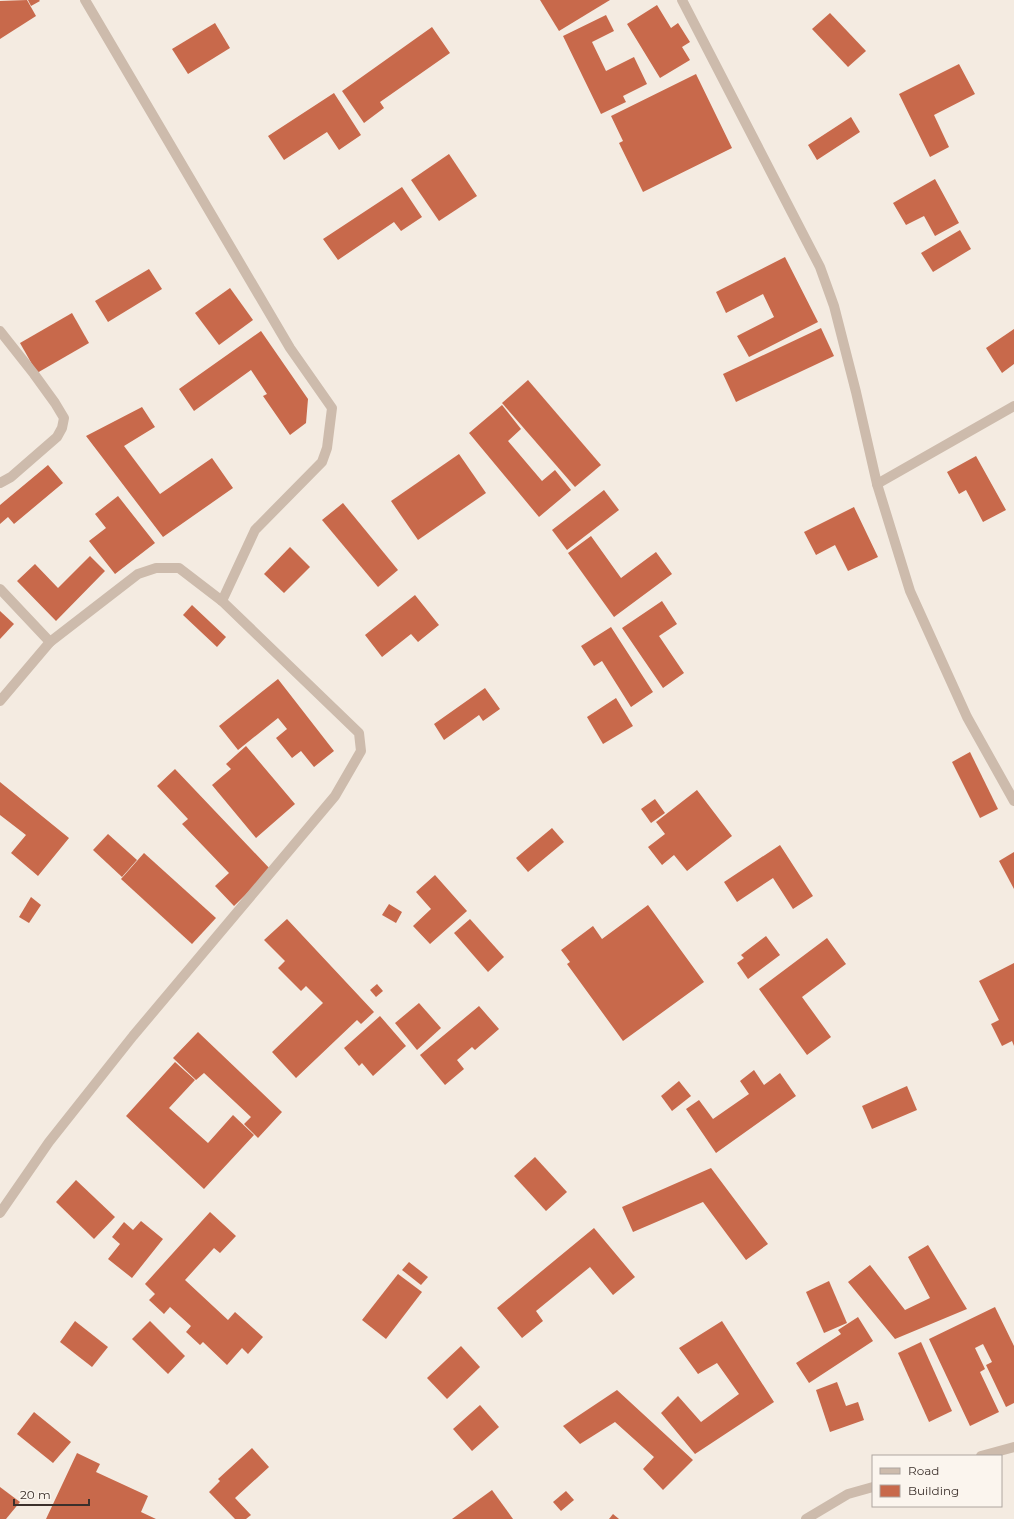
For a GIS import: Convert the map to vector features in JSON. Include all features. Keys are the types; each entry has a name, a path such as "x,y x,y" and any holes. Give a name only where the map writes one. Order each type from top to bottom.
{"street":[{"path":"85,0 290,348 332,408 327,448 322,462 308,478 255,530 222,601"},
{"path":"682,0 820,267 834,306 877,484 910,591 967,717 1014,802"},
{"path":"0,331 34,374 64,418 62,428 57,437 11,477 0,483"},
{"path":"877,484 1014,406"},
{"path":"0,701 50,642 138,574 156,568 179,568 222,601 359,733 361,751 335,796 133,1036 49,1142 0,1214"},
{"path":"0,590 50,642"},
{"path":"984,1455 1014,1446"},
{"path":"806,1519 848,1494 872,1487"}],"building":[{"path":"27,0 36,16 0,39 0,1"},
{"path":"28,0 39,0 40,1 31,6"},
{"path":"540,0 610,0 559,31"},
{"path":"657,5 671,28 678,23 690,42 682,47 690,60 660,78 627,24"},
{"path":"830,13 866,51 848,67 812,29"},
{"path":"606,15 614,31 592,42 606,71 634,57 647,84 623,96 626,102 601,114 563,36"},
{"path":"215,23 230,48 188,74 172,49"},
{"path":"432,27 450,53 380,102 384,108 364,123 342,91"},
{"path":"959,64 975,94 934,115 949,147 930,157 899,94"},
{"path":"696,74 732,148 643,192 619,143 623,141 611,116"},
{"path":"334,93 361,135 339,150 327,132 284,160 268,136"},
{"path":"851,117 860,132 817,160 808,145"},
{"path":"449,154 477,196 439,221 411,180"},
{"path":"935,179 959,223 935,236 924,216 906,225 893,203"},
{"path":"402,187 422,217 401,231 394,222 338,260 323,239"},
{"path":"960,230 971,249 933,272 921,253"},
{"path":"785,257 818,322 749,357 737,336 774,317 763,294 726,313 716,292"},
{"path":"149,269 162,289 108,322 95,301"},
{"path":"230,288 253,320 219,345 195,313"},
{"path":"72,313 89,343 37,373 20,343"},
{"path":"821,328 834,356 736,402 723,374"},
{"path":"1014,329 1014,364 1002,373 986,348"},
{"path":"261,331 308,399 306,423 290,435 263,396 267,394 251,370 194,411 179,389"},
{"path":"528,380 601,465 575,487 502,403"},
{"path":"502,405 521,429 508,441 542,481 555,470 571,490 539,517 469,433"},
{"path":"142,407 155,427 124,446 160,494 212,458 233,488 163,537 86,436"},
{"path":"459,454 486,493 418,540 391,501"},
{"path":"976,456 1006,510 983,522 966,490 959,494 947,472"},
{"path":"48,465 63,483 14,524 8,517 0,524 0,505"},
{"path":"604,490 619,510 567,550 552,530"},
{"path":"118,496 155,543 115,574 89,541 106,528 95,514"},
{"path":"343,503 398,570 378,587 322,520"},
{"path":"854,507 878,557 848,571 835,545 816,555 804,532"},
{"path":"591,536 621,578 656,552 672,574 614,617 568,553"},
{"path":"290,547 310,567 284,593 264,574"},
{"path":"90,556 105,571 56,621 17,581 35,564 58,588"},
{"path":"415,595 439,625 418,642 411,634 382,657 365,635"},
{"path":"662,601 677,624 659,636 684,673 663,688 622,628"},
{"path":"192,605 226,637 217,647 183,615"},
{"path":"0,611 14,624 0,639"},
{"path":"611,627 653,692 631,707 602,661 594,666 581,646"},
{"path":"278,679 334,751 314,767 301,751 292,758 276,738 287,729 278,718 238,750 219,726"},
{"path":"485,688 500,709 483,721 479,715 444,740 434,724"},
{"path":"616,698 633,726 603,744 587,717"},
{"path":"246,746 295,804 256,838 212,785 231,769 226,764"},
{"path":"970,752 998,809 980,818 952,762"},
{"path":"175,769 271,870 234,906 215,886 229,873 182,824 188,819 157,786"},
{"path":"0,782 69,838 38,876 11,853 26,835 0,815"},
{"path":"697,790 732,836 687,871 674,855 662,865 648,847 665,834 656,822"},
{"path":"655,799 665,813 651,823 641,809"},
{"path":"552,828 564,842 528,872 516,858"},
{"path":"108,834 137,860 122,877 93,850"},
{"path":"780,845 813,896 793,909 773,878 737,902 724,882"},
{"path":"1014,852 1014,889 999,861"},
{"path":"144,853 216,918 192,944 121,879"},
{"path":"435,875 467,911 430,944 413,926 431,909 416,892"},
{"path":"31,897 41,905 29,923 19,917"},
{"path":"389,904 402,912 396,923 382,915"},
{"path":"648,905 704,982 623,1041 567,964 570,962 561,950 593,926 602,939"},
{"path":"287,919 374,1012 361,1024 357,1020 296,1078 272,1052 323,1003 306,986 301,991 278,968 285,961 264,940"},
{"path":"470,919 504,957 488,972 454,933"},
{"path":"766,936 780,955 748,979 737,963 744,958 741,955"},
{"path":"827,938 846,964 802,997 831,1037 807,1055 759,989"},
{"path":"1014,963 1014,1046 1012,1041 1002,1046 991,1024 999,1020 979,981"},
{"path":"377,984 383,991 376,997 370,990"},
{"path":"419,1003 441,1028 417,1050 395,1023"},
{"path":"479,1006 499,1029 475,1050 472,1047 457,1060 464,1069 445,1085 420,1055"},
{"path":"380,1016 406,1046 373,1076 362,1063 359,1066 344,1048"},
{"path":"198,1032 282,1112 258,1138 244,1124 251,1117 204,1073 196,1080 173,1058"},
{"path":"175,1062 195,1080 169,1108 208,1143 233,1115 254,1135 204,1189 126,1116"},
{"path":"754,1070 764,1085 780,1073 796,1096 716,1153 686,1109 699,1100 713,1119 749,1094 740,1081"},
{"path":"679,1081 691,1096 672,1111 661,1096"},
{"path":"907,1086 917,1110 872,1129 862,1106"},
{"path":"535,1157 567,1192 546,1211 514,1176"},
{"path":"711,1168 768,1244 746,1260 703,1202 633,1232 622,1207"},
{"path":"76,1180 115,1217 94,1239 56,1202"},
{"path":"210,1212 236,1236 220,1253 214,1248 185,1280 228,1320 235,1312 263,1337 248,1354 242,1348 227,1365 203,1342 200,1345 186,1332 191,1326 170,1307 164,1314 149,1300 155,1294 145,1284"},
{"path":"141,1221 163,1239 132,1278 108,1259 120,1244 112,1237 124,1222 133,1230"},
{"path":"594,1228 635,1277 613,1295 590,1267 536,1311 543,1321 522,1338 497,1308"},
{"path":"928,1245 967,1309 895,1339 848,1282 870,1265 905,1310 930,1298 908,1257"},
{"path":"409,1262 428,1277 421,1285 402,1270"},
{"path":"398,1274 422,1292 386,1339 362,1320"},
{"path":"829,1281 847,1323 824,1333 806,1292"},
{"path":"995,1307 1014,1346 1014,1403 1006,1407 986,1365 992,1362 983,1344 975,1348 985,1369 980,1372 999,1412 970,1426 929,1339"},
{"path":"858,1317 873,1341 809,1383 796,1363 841,1334 838,1330"},
{"path":"75,1321 108,1347 92,1367 60,1342"},
{"path":"150,1321 185,1356 168,1374 132,1339"},
{"path":"722,1321 774,1402 695,1454 661,1413 678,1396 701,1422 739,1394 717,1363 698,1374 679,1348"},
{"path":"921,1342 952,1411 929,1422 898,1353"},
{"path":"461,1346 480,1367 447,1399 427,1378"},
{"path":"837,1382 846,1406 858,1402 864,1420 830,1432 816,1390"},
{"path":"617,1390 693,1460 663,1490 643,1469 654,1457 615,1422 580,1444 563,1426"},
{"path":"480,1405 499,1427 472,1451 453,1429"},
{"path":"34,1412 71,1442 53,1463 17,1434"},
{"path":"252,1448 269,1467 235,1498 251,1515 246,1519 235,1519 209,1492 220,1481 218,1479"},
{"path":"77,1453 100,1464 96,1472 148,1496 141,1512 156,1519 46,1519"},
{"path":"0,1487 20,1502 6,1519 0,1519"},
{"path":"492,1490 513,1519 452,1519"},
{"path":"566,1491 574,1500 561,1511 553,1502"},
{"path":"613,1514 619,1519 609,1519"}]}
